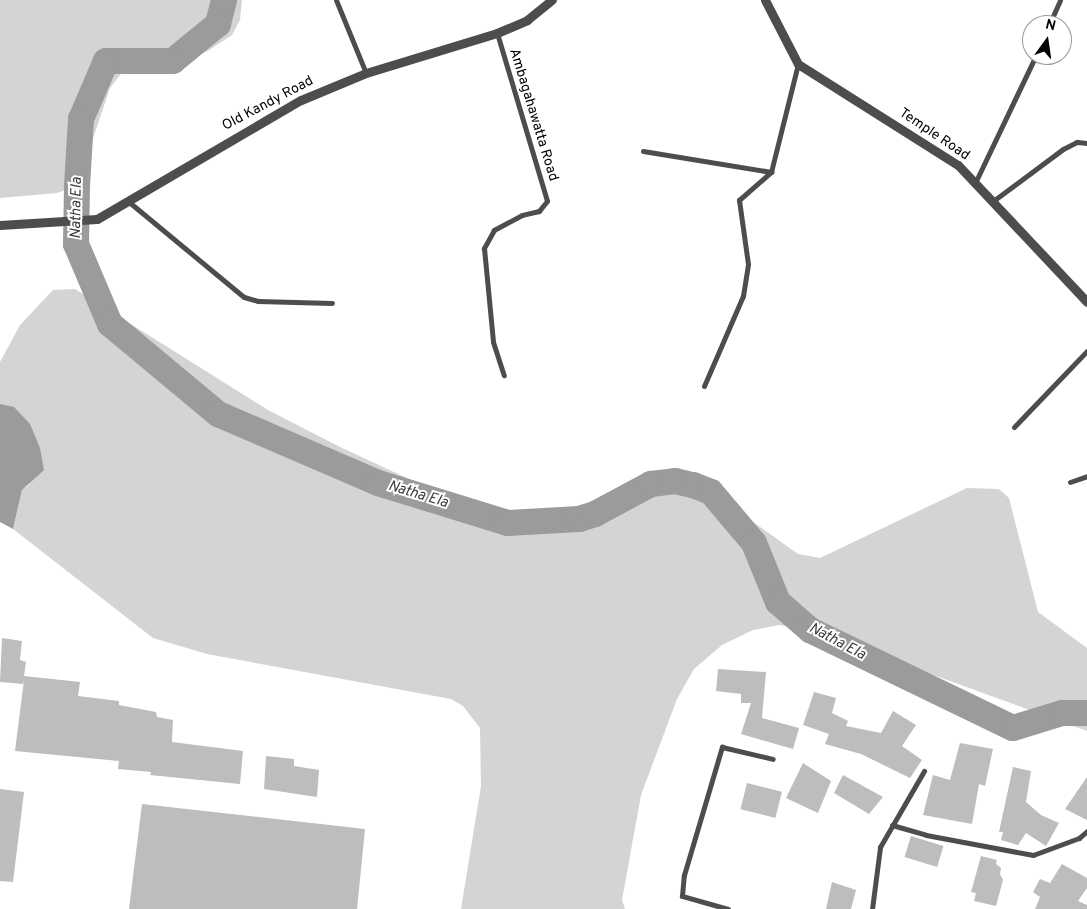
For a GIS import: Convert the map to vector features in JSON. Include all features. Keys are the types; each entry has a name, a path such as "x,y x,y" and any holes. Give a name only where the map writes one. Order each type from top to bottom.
{"street":[{"path":"336,0 366,73"},
{"name":"Old Kandy Road","path":"0,225 54,224 97,219 129,202 255,125 301,100 366,73 496,33 527,20 552,0"},
{"path":"704,386 743,296 748,264 739,200 771,172 798,64 765,0"},
{"path":"1053,15 1060,0"},
{"name":"Ambagahawatta Road","path":"496,33 547,201 539,211 522,215 494,230 484,248 493,342 504,375"},
{"name":"Temple Road","path":"798,64 958,165 1087,302"},
{"path":"975,182 1031,65"},
{"path":"993,201 1063,149 1077,142 1087,143"},
{"path":"643,151 771,172"},
{"path":"129,202 244,297 258,301 332,303"},
{"path":"1014,426 1087,351"},
{"path":"1070,482 1087,476"},
{"path":"728,909 682,896 687,866 722,747 772,759"},
{"path":"872,909 880,847 924,771"},
{"path":"892,825 926,835 1033,855 1079,838 1087,831"}],"shaded area":[{"path":"0,0 242,0 240,20 232,35 206,52 156,54 130,62 110,88 77,186 57,193 0,198"},
{"path":"75,289 268,410 340,447 424,486 527,518 579,519 595,514 637,489 675,481 711,492 798,554 820,558 967,488 999,489 1009,498 1038,612 1087,648 1087,731 810,630 779,625 753,630 722,645 694,669 677,699 641,795 622,900 625,909 461,909 481,786 480,728 463,706 451,699 207,654 153,638 13,529 22,490 30,484 0,404 0,362 20,325 53,290"},
{"path":"0,404 14,407 30,424 40,448 44,470 22,490 13,529 0,522"}],"building":[{"path":"2,638 22,641 20,660 26,662 24,676 80,682 78,696 119,701 119,705 156,712 157,717 173,720 172,742 243,751 240,784 150,775 151,772 118,769 119,761 15,751 24,680 23,684 0,682"},
{"path":"718,669 766,672 762,718 799,728 793,749 741,734 751,703 741,703 741,694 716,691"},
{"path":"814,692 836,698 832,713 848,721 846,726 881,733 893,711 916,725 902,746 922,760 910,778 861,754 825,744 829,734 803,725"},
{"path":"960,743 993,749 985,786 979,784 972,824 923,815 933,775 950,780"},
{"path":"266,756 294,759 294,766 319,770 317,797 264,789"},
{"path":"803,763 831,781 818,813 786,798"},
{"path":"1013,767 1031,771 1026,802 1041,815 1059,823 1046,846 1026,833 1018,845 1001,840 1003,832 999,832"},
{"path":"843,775 883,797 869,814 834,793"},
{"path":"1087,777 1087,820 1065,809"},
{"path":"747,783 782,792 775,818 740,809"},
{"path":"0,789 24,792 13,882 0,881"},
{"path":"142,804 365,829 357,909 129,909"},
{"path":"911,836 944,846 937,867 905,857"},
{"path":"981,856 997,860 996,864 1001,868 1000,874 1003,880 996,906 974,901 976,893 971,892"},
{"path":"1062,864 1087,878 1087,888 1078,901 1087,905 1087,909 1035,909 1040,897 1033,892 1040,879 1050,883"},
{"path":"832,882 856,890 851,909 826,909"}],"waterway":[{"name":"Natha Ela","path":"224,0 218,24 173,61 106,61 81,119 76,244 110,324 218,414 378,483 508,523 579,519 595,514 651,484 675,481 693,485 711,492 754,543 778,602 810,630 1013,728 1062,713 1087,713"}]}
